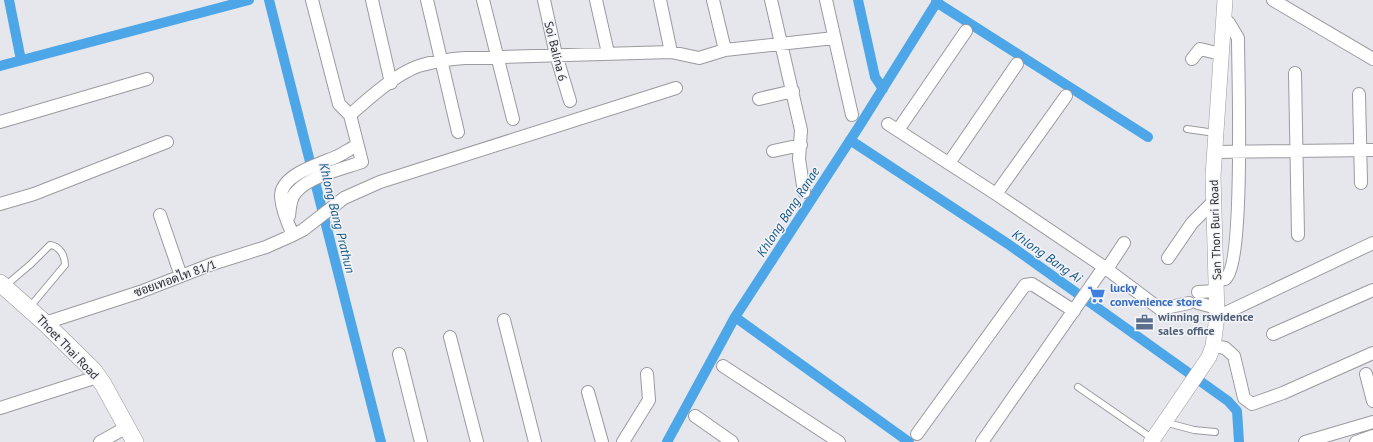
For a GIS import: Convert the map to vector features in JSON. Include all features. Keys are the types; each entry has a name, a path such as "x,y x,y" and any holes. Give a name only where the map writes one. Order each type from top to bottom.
{"main road":[{"name":"Thoet Thai Road","path":"2,285 45,323 98,377 135,442"}],"street":[{"path":"288,224 291,200 295,192 326,174 362,162 356,146 350,115 339,104 312,0"},
{"path":"372,0 391,83"},
{"path":"427,0 458,132"},
{"path":"483,0 496,57 513,119"},
{"name":"Soi Balina 6","path":"544,0 556,55 570,101"},
{"path":"596,0 608,53"},
{"path":"660,0 671,52"},
{"path":"713,0 725,50"},
{"path":"771,0 801,130 799,167 804,192"},
{"path":"826,0 852,115"},
{"name":"San Thon Buri Road","path":"1152,441 1209,357 1213,346 1217,313 1214,152 1225,0"},
{"path":"1273,0 1373,59"},
{"path":"966,31 893,127 1106,268 1160,309 1175,306 1217,286 1229,276 1233,260 1237,232 1238,38 1232,26 1224,18"},
{"path":"350,115 411,69 441,60 671,52 699,58 725,50 834,38"},
{"path":"1192,59 1200,49 1221,54"},
{"path":"949,163 1017,64"},
{"path":"1295,73 1298,235"},
{"path":"0,122 147,79"},
{"name":"ซอยเทอดไท 81/1","path":"45,323 140,292 212,264 266,248 303,230 344,198 380,182 676,88"},
{"path":"759,99 793,91"},
{"path":"1359,94 1361,183"},
{"path":"996,194 1066,96"},
{"path":"0,204 34,194 166,142"},
{"path":"773,151 801,145"},
{"path":"293,235 288,224 281,196 285,184 297,174 323,161 337,157 356,146"},
{"path":"1214,152 1373,150"},
{"path":"337,157 341,169"},
{"path":"1168,258 1192,223 1214,201"},
{"path":"160,215 182,276"},
{"path":"982,442 1080,302 1124,243"},
{"path":"1194,298 1217,313 1373,244"},
{"path":"1216,248 1233,260"},
{"path":"916,434 1025,285 1032,284 1080,302"},
{"path":"1273,334 1373,290"},
{"path":"504,320 535,442"},
{"path":"450,337 477,442"},
{"path":"1213,346 1224,348 1234,356 1244,398 1252,404 1283,393 1373,354"},
{"path":"399,354 421,442"},
{"path":"723,366 840,442"},
{"path":"623,442 649,400 647,374"},
{"path":"1366,374 1373,401"},
{"path":"0,408 98,377"},
{"path":"588,392 602,442"},
{"path":"695,416 732,442"},
{"path":"1305,442 1319,440 1373,422"},
{"path":"100,442 127,427"},
{"path":"1356,442 1373,436"}],"lane":[{"path":"1187,129 1215,133"},
{"path":"2,285 31,264 46,248 54,245 64,256 65,265 29,309"},
{"path":"1078,387 1152,441"},
{"path":"1164,422 1182,428 1216,432"}],"waterway":[{"path":"9,0 21,60"},
{"path":"0,66 249,0"},
{"name":"Khlong Bang Prathun","path":"269,0 381,442"},
{"path":"858,0 875,77 883,89"},
{"name":"Khlong Bang Ranae","path":"667,442 735,317 860,125 938,0"},
{"path":"936,2 1148,137"},
{"name":"Khlong Bang Ai","path":"850,140 1008,244 1228,401 1237,411 1239,442"},
{"path":"735,317 909,442"}],"place":[{"name":"lucky convenience store","path":"1097,294"},
{"name":"winning rswidence sales office","path":"1145,323"}]}
